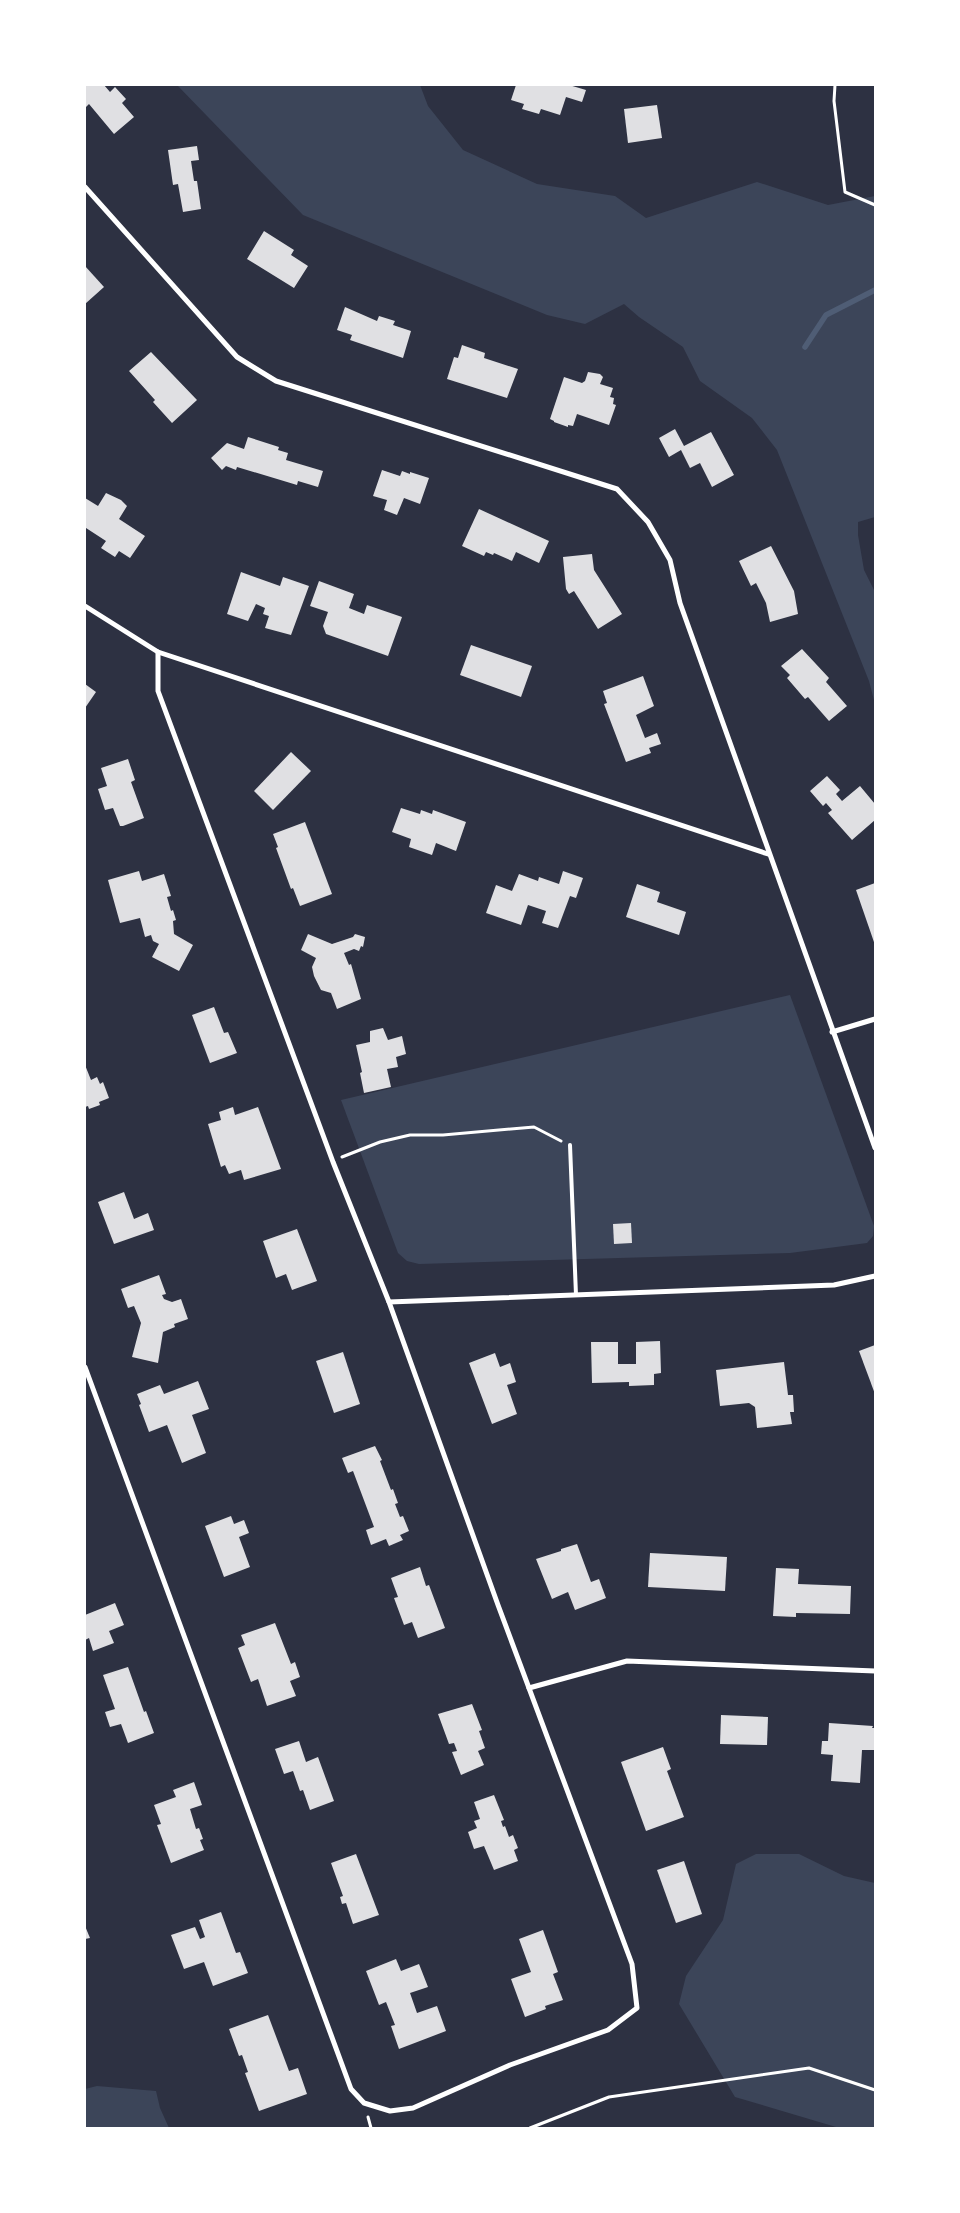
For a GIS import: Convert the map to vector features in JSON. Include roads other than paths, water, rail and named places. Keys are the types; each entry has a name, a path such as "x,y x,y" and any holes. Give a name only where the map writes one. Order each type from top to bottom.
{"street":[{"path":"85,187 237,357 276,381 617,489 648,522 670,560 680,603 768,854 875,1148"},
{"path":"85,606 158,652 768,854"},
{"path":"85,1367 351,2089 364,2103 390,2111 413,2108 510,2066 608,2030 637,2008 632,1964 529,1688 389,1302 333,1162 158,691 158,652"},
{"path":"832,1032 875,1019"},
{"path":"389,1302 834,1285 875,1276"},
{"path":"529,1688 627,1661 875,1671"}],"lane":[{"path":"570,1145 576,1295"}],"waterway":[{"path":"805,347 826,315 875,290"}]}
